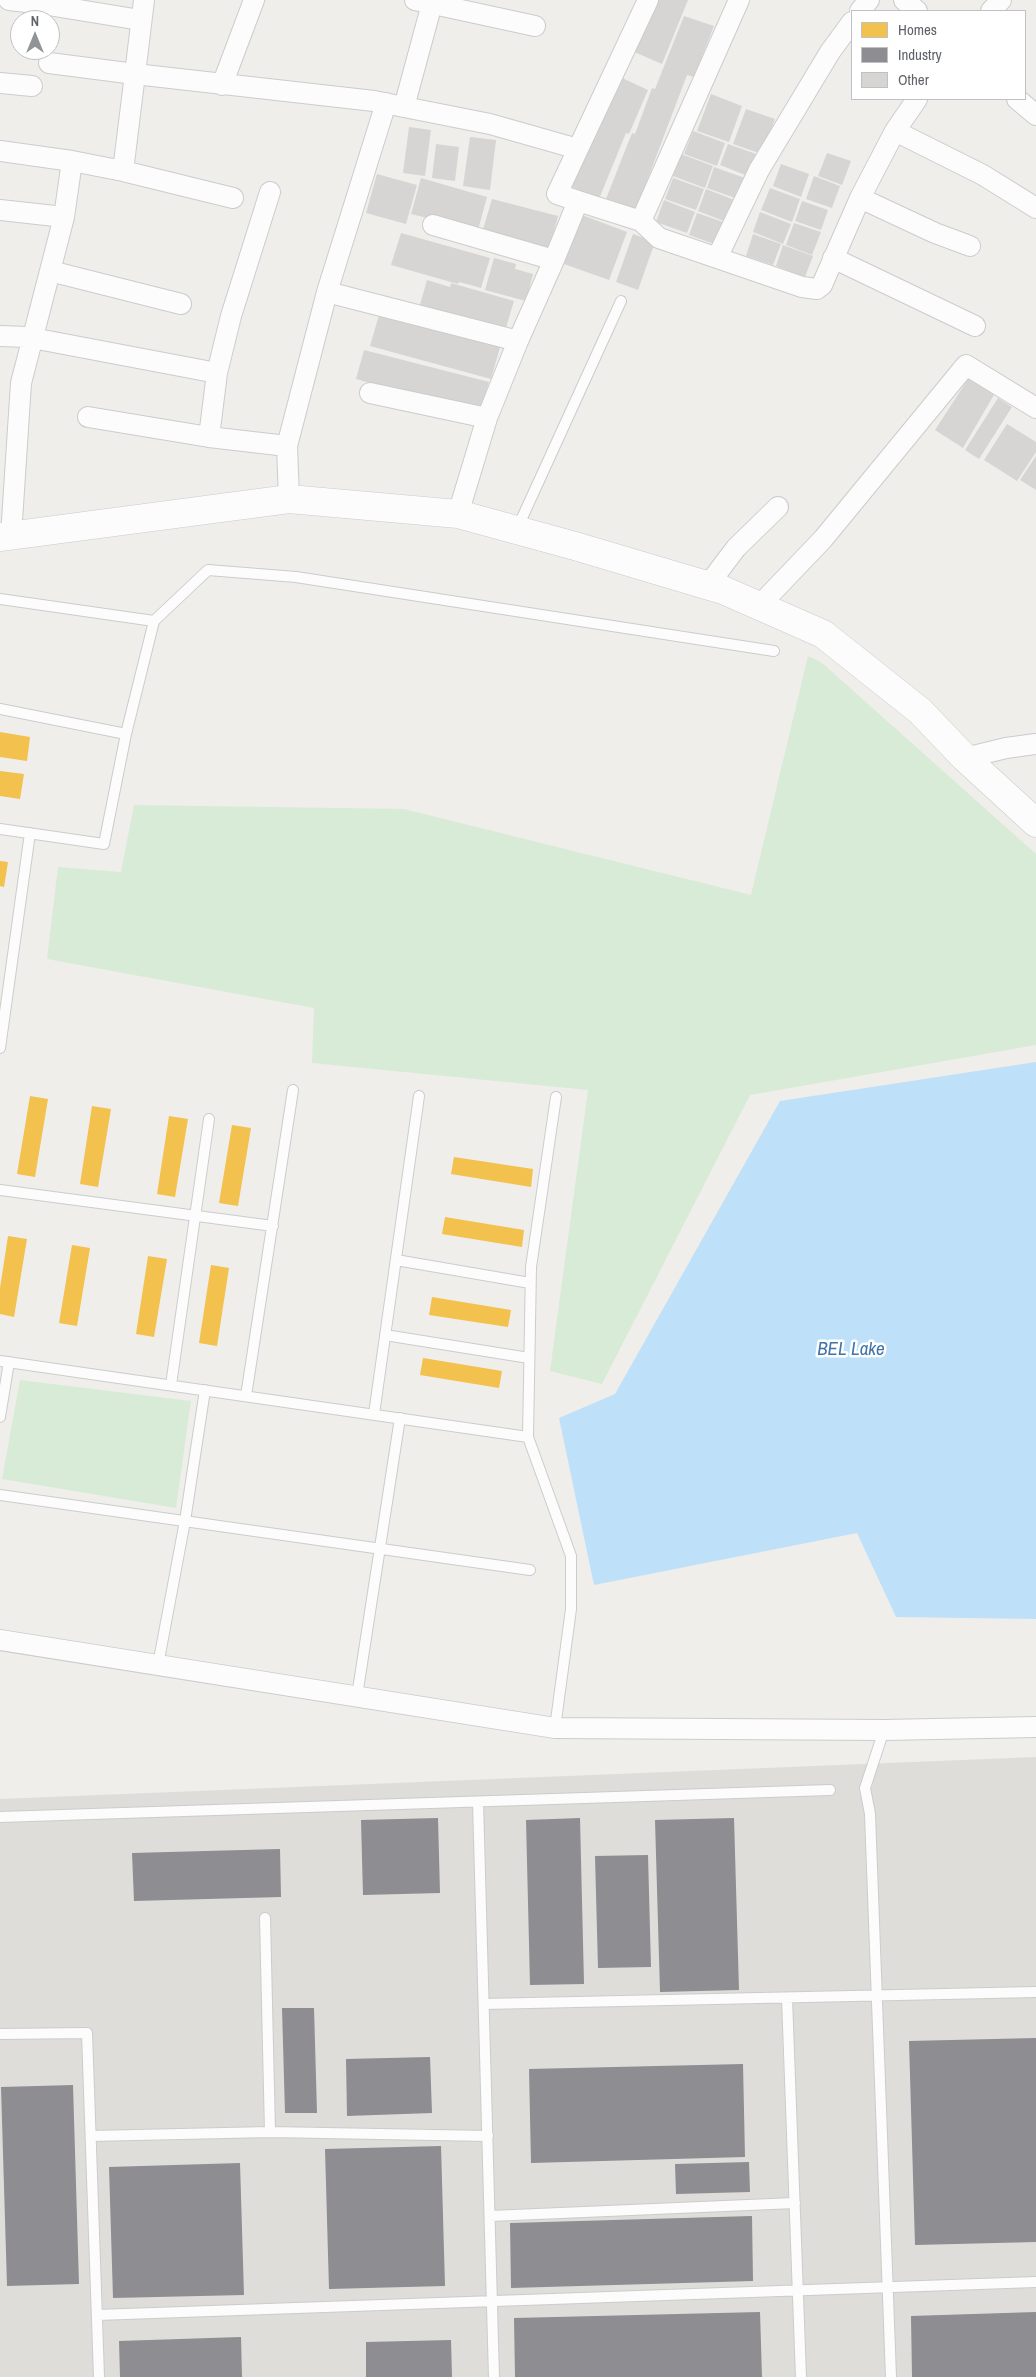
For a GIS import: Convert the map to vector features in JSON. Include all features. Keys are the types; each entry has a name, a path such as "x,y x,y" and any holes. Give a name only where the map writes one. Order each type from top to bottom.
{"street":[{"path":"9,0 37,2 140,20"},
{"path":"123,171 140,20 144,0"},
{"path":"222,85 254,0"},
{"path":"648,0 557,194 642,221 659,238 802,287 817,289 822,285 860,198 895,131 916,100"},
{"path":"642,221 739,0"},
{"path":"861,10 869,0"},
{"path":"904,0 916,10"},
{"path":"992,10 1001,0"},
{"path":"289,499 286,446 327,292 395,105 427,1 536,26"},
{"path":"717,258 760,170 830,52 851,23"},
{"path":"49,62 395,105 490,124 578,149"},
{"path":"0,83 32,86"},
{"path":"1018,100 1036,115"},
{"path":"895,131 983,175 1036,208"},
{"path":"0,151 72,161 123,171 233,198"},
{"path":"72,161 64,217 21,383 5,536 289,499 458,514 516,530 723,590 823,634 920,711 966,758 1036,823"},
{"path":"209,437 218,373 231,316 270,192"},
{"path":"860,198 935,233 970,246"},
{"path":"458,514 486,418 578,201"},
{"path":"0,210 64,217"},
{"path":"433,225 554,260"},
{"path":"833,258 975,326"},
{"path":"50,272 182,304"},
{"path":"327,292 518,341"},
{"path":"0,336 33,338 218,373"},
{"path":"758,606 823,539 966,365 1036,408"},
{"path":"370,393 486,418"},
{"path":"88,417 209,437 286,446"},
{"path":"708,585 736,548 778,507"},
{"path":"966,758 1006,748 1036,744"},
{"path":"0,1640 555,1728 884,1730 1036,1727"}],"lane":[{"path":"516,530 621,301"},
{"path":"0,829 104,844 126,734 154,621 208,570 296,577 774,651"},
{"path":"0,599 154,621"},
{"path":"0,709 126,734"},
{"path":"0,1048 5,970 30,833"},
{"path":"246,1396 293,1090"},
{"path":"374,1414 419,1096"},
{"path":"555,1728 571,1609 571,1556 528,1436 531,1266 556,1097"},
{"path":"171,1385 209,1119"},
{"path":"0,1190 273,1226"},
{"path":"396,1260 530,1283"},
{"path":"385,1335 530,1358"},
{"path":"0,1417 4,1361 528,1436"},
{"path":"158,1665 185,1521 205,1390"},
{"path":"357,1696 400,1418"},
{"path":"0,1495 530,1570"},
{"path":"884,1730 866,1788 870,1814 875,1996 891,2377"},
{"path":"0,1817 830,1790"},
{"path":"478,1802 494,2377"},
{"path":"265,1918 270,2132"},
{"path":"484,2004 1036,1992"},
{"path":"787,1998 801,2377"},
{"path":"0,2034 87,2033 99,2377"},
{"path":"91,2136 270,2132 488,2136"},
{"path":"490,2216 795,2203"},
{"path":"97,2315 1036,2282"}],"shaded area":[{"path":"1036,1757 1036,2377 0,2377 0,1799"}],"green space":[{"path":"808,656 821,662 1036,854 1036,1045 750,1095 602,1384 550,1371 588,1090 312,1063 314,1008 47,959 58,867 121,872 134,805 404,809 751,895"},
{"path":"20,1380 191,1401 176,1508 2,1479"}],"water":[{"name":"BEL Lake","path":"1036,1062 1036,1619 896,1617 857,1533 594,1585 559,1418 615,1394 780,1101"}],"building: Homes":[{"path":"0,732 30,737 27,761 0,757"},
{"path":"0,771 24,774 20,799 0,796"},
{"path":"0,861 8,862 4,887 0,886"},
{"path":"30,1096 48,1099 35,1177 17,1174"},
{"path":"92,1106 111,1109 98,1187 80,1184"},
{"path":"169,1116 188,1119 175,1197 157,1194"},
{"path":"232,1125 251,1128 238,1206 219,1203"},
{"path":"454,1157 533,1169 531,1187 451,1174"},
{"path":"445,1217 524,1230 522,1247 442,1234"},
{"path":"8,1236 27,1239 14,1317 0,1314 0,1288"},
{"path":"72,1245 90,1248 77,1326 59,1323"},
{"path":"148,1256 167,1259 154,1337 136,1334"},
{"path":"211,1265 229,1268 217,1346 199,1343"},
{"path":"432,1297 511,1310 508,1327 429,1315"},
{"path":"423,1358 502,1371 499,1388 420,1375"}],"building: Industry":[{"path":"438,1818 440,1893 363,1895 361,1820"},
{"path":"580,1818 584,1984 530,1985 526,1820"},
{"path":"734,1818 739,1990 660,1992 655,1820"},
{"path":"280,1849 281,1897 134,1901 132,1853"},
{"path":"648,1855 651,1967 598,1968 595,1856"},
{"path":"282,2008 314,2008 317,2113 285,2113"},
{"path":"1036,2038 1036,2242 915,2245 909,2041"},
{"path":"430,2057 432,2113 347,2116 346,2059"},
{"path":"743,2064 745,2157 531,2163 529,2069"},
{"path":"73,2085 79,2284 7,2286 1,2087"},
{"path":"441,2146 445,2286 329,2289 325,2149"},
{"path":"749,2162 750,2192 676,2194 675,2164"},
{"path":"240,2163 244,2295 113,2298 109,2167"},
{"path":"752,2216 753,2281 511,2288 510,2223"},
{"path":"760,2312 762,2377 515,2377 514,2318"},
{"path":"1036,2312 1036,2377 912,2377 911,2316"},
{"path":"241,2337 242,2377 120,2377 119,2341"},
{"path":"451,2340 452,2377 366,2377 366,2342"}],"building: Other":[{"path":"656,0 688,0 662,64 632,51"},
{"path":"684,16 714,26 694,77 687,75 634,215 604,204 632,133 635,134 652,88 655,89"},
{"path":"620,77 648,90 629,134 626,133 599,199 570,186"},
{"path":"711,94 742,106 729,142 697,131"},
{"path":"746,109 775,119 762,154 733,144"},
{"path":"409,127 431,130 425,176 403,173"},
{"path":"693,131 725,143 717,166 684,154"},
{"path":"470,137 496,140 490,190 463,186"},
{"path":"436,144 459,147 455,181 432,178"},
{"path":"728,144 756,154 748,176 720,165"},
{"path":"827,153 851,161 842,185 818,176"},
{"path":"681,154 713,166 705,188 673,176"},
{"path":"781,164 809,174 801,197 773,186"},
{"path":"714,167 745,178 738,199 707,188"},
{"path":"377,174 417,185 406,224 366,213"},
{"path":"814,176 840,186 832,208 806,199"},
{"path":"421,178 487,197 478,230 411,214"},
{"path":"673,178 704,189 696,210 665,199"},
{"path":"770,188 800,199 792,222 761,210"},
{"path":"706,189 737,201 729,223 698,211"},
{"path":"492,199 558,216 548,254 481,236"},
{"path":"664,200 695,212 687,233 656,222"},
{"path":"802,201 828,210 821,230 795,221"},
{"path":"760,212 791,224 783,244 753,232"},
{"path":"697,213 729,224 720,246 689,235"},
{"path":"582,215 627,232 609,280 564,264"},
{"path":"794,223 821,232 812,255 786,245"},
{"path":"401,233 490,258 481,288 459,282 458,284 391,265"},
{"path":"633,234 655,242 638,290 616,282"},
{"path":"753,234 781,244 773,265 746,256"},
{"path":"783,245 813,256 805,277 776,266"},
{"path":"494,258 516,264 515,269 533,274 526,301 485,290"},
{"path":"427,280 450,287 451,283 514,301 505,331 419,308"},
{"path":"379,315 500,347 491,379 370,346"},
{"path":"364,350 489,382 481,410 408,394 356,379"},
{"path":"970,376 995,393 963,448 935,430"},
{"path":"998,398 1012,407 979,459 965,450"},
{"path":"1007,424 1036,442 1036,452 1017,481 984,460"},
{"path":"1036,456 1036,490 1020,480"}]}
